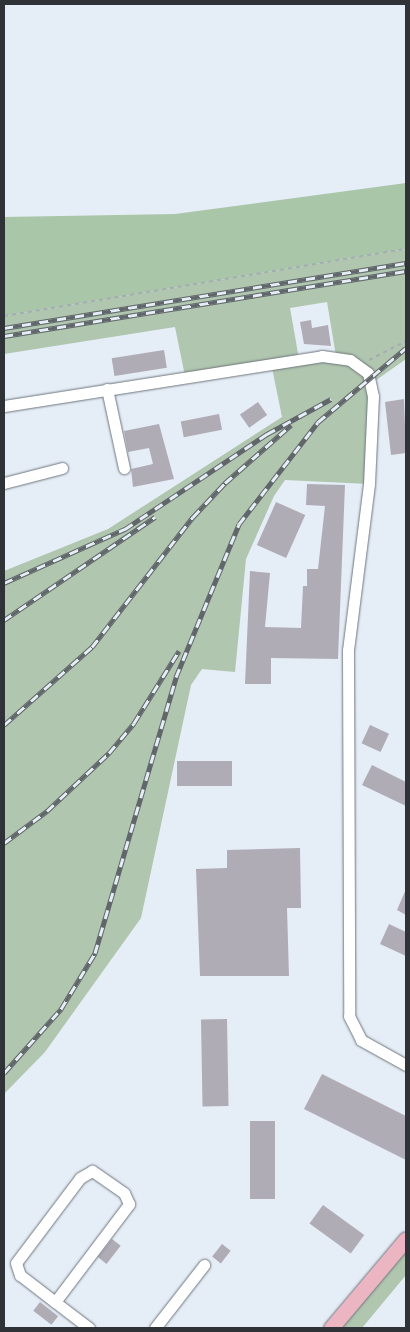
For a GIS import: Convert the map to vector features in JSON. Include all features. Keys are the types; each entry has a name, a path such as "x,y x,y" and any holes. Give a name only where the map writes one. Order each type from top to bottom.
{"main road":[{"path":"331,1328 406,1239"}],"street":[{"path":"4,406 322,356 358,365 370,379 373,400 369,484 348,638 349,1016 361,1040 406,1065"},
{"path":"107,389 124,468"},
{"path":"4,483 62,468"},
{"path":"55,1302 129,1204 124,1193 92,1171 80,1178 16,1260 20,1274 55,1302 89,1328"},
{"path":"155,1328 204,1265"}],"path":[{"path":"4,316 406,249"},
{"path":"358,365 406,341"}],"green space":[{"path":"406,183 406,249 4,316 4,217 175,214"},
{"path":"406,249 406,359 372,383 369,484 285,480 274,496 246,559 235,672 202,669 191,685 141,918 45,1052 4,1094 4,571 108,529 282,417 271,363 185,376 175,327 4,354 4,316","holes":["327,302 336,356 299,359 290,308"]},
{"path":"406,1239 406,1275 362,1328 331,1328"}],"building":[{"path":"311,320 312,328 328,325 331,346 304,344 300,322"},
{"path":"164,350 167,368 114,376 112,358"},
{"path":"404,399 406,453 391,455 385,402"},
{"path":"258,402 267,415 249,428 240,415"},
{"path":"219,414 222,430 184,437 181,421"},
{"path":"159,424 174,479 133,487 131,469 153,464 149,448 128,452 124,431"},
{"path":"307,484 345,485 338,659 271,658 271,684 245,684 250,571 270,573 265,627 301,628 303,586 307,586 307,569 318,569 325,506 306,505"},
{"path":"276,502 305,515 286,558 257,545"},
{"path":"370,725 389,734 381,752 362,743"},
{"path":"177,761 232,761 232,786 177,786"},
{"path":"372,765 406,782 406,806 362,785"},
{"path":"300,848 301,908 287,908 289,976 200,976 196,869 227,868 227,850"},
{"path":"406,889 406,915 397,910"},
{"path":"389,924 406,932 406,956 380,944"},
{"path":"201,1019 227,1019 229,1106 203,1106"},
{"path":"322,1074 406,1116 406,1160 304,1109"},
{"path":"250,1121 275,1121 275,1199 250,1199"},
{"path":"323,1205 364,1235 351,1254 309,1224"},
{"path":"112,1239 121,1246 107,1264 98,1257"},
{"path":"222,1244 231,1251 221,1263 212,1257"},
{"path":"40,1302 58,1316 51,1325 33,1311"}],"railway":[{"path":"4,328 406,263"},
{"path":"4,336 406,271"},
{"path":"4,1073 61,1009 95,953 176,677 239,524 318,422 406,348"},
{"path":"4,583 125,529 267,434 331,399"},
{"path":"4,725 92,647 193,517 225,483 291,425"},
{"path":"4,620 155,517"},
{"path":"4,843 47,811 109,753 134,723 179,651"}]}
